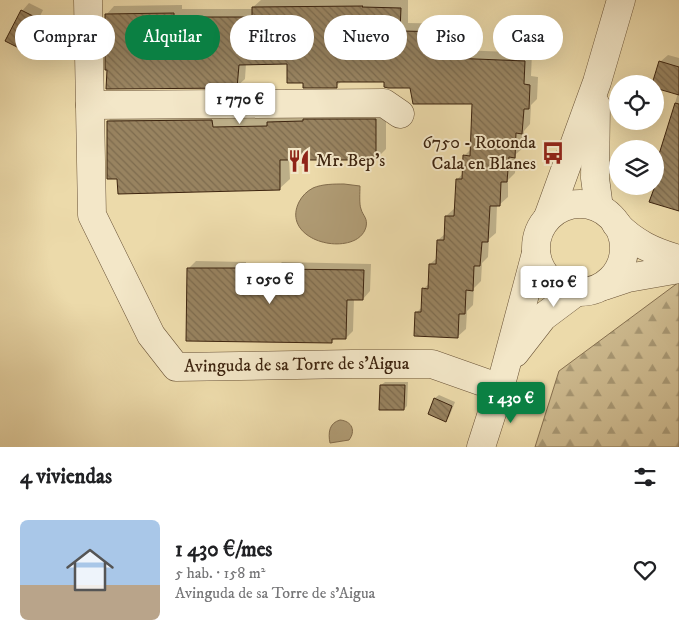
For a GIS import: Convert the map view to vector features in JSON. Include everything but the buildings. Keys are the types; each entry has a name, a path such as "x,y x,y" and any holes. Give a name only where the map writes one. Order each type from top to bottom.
{"street":[{"path":"88,0 90,105 384,103 400,114"},
{"path":"481,447 504,376 536,253 538,235 548,218 597,82 622,0"},
{"path":"597,82 595,178 608,216 623,234 624,255 613,279 604,286"},
{"name":"Avinguda de sa Torre de s'Aigua","path":"90,105 92,215 151,335 176,367 432,364 504,376"},
{"path":"548,218 562,208 577,204 608,216 627,235 642,245 679,259"},
{"path":"536,253 544,274 557,286 575,293 590,292 628,278 679,269"},
{"path":"504,376 543,317 575,293"}],"green space":[{"path":"679,282 679,447 535,447 559,371"}],"shaded area":[{"path":"328,184 360,186 360,207 366,221 364,232 355,240 340,244 318,241 309,236 297,222 296,213 299,202 313,188"},
{"path":"340,420 347,422 352,427 351,437 349,440 330,443 331,426"}],"place":[{"name":"6750 - Rotonda Cala en Blanes","path":"553,153"},
{"name":"Mr. Bep's","path":"299,161"}]}
